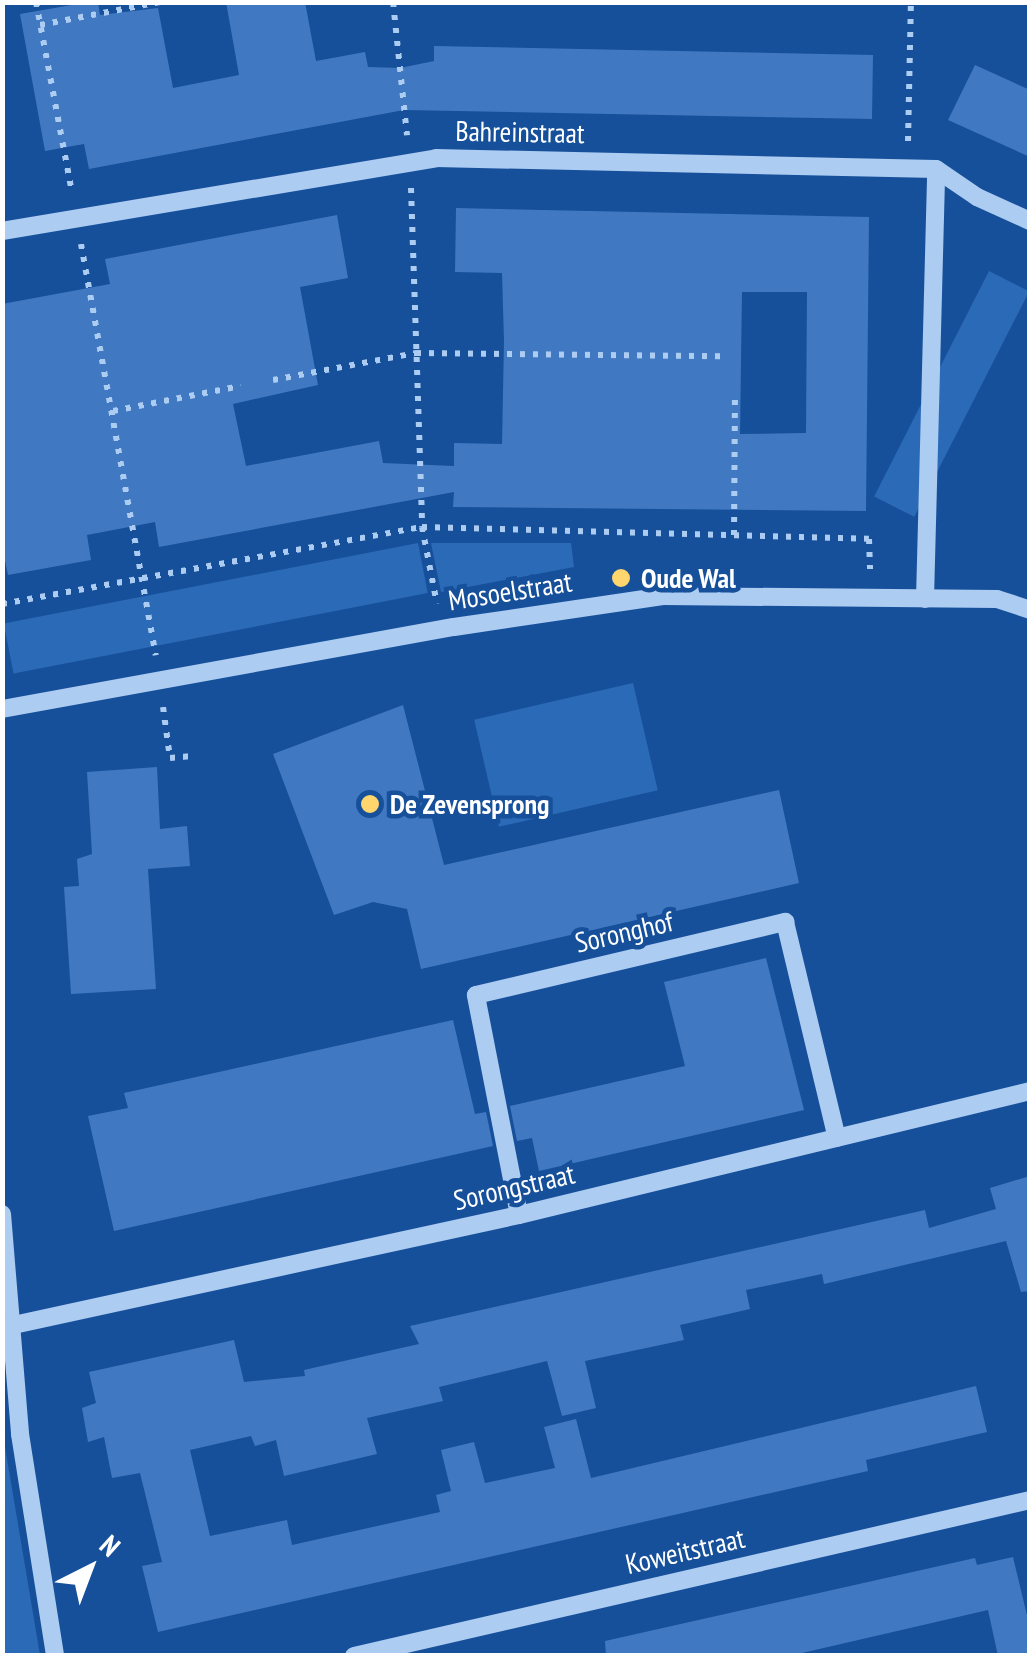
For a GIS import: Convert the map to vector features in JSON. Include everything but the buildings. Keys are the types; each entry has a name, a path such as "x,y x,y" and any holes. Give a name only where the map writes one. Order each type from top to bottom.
{"street":[{"name":"Bahreinstraat","path":"2,231 410,161 907,167 936,170 978,197 1030,221"},
{"path":"926,599 936,170"},
{"name":"Mosoelstraat","path":"2,708 442,630 662,596 997,598 1030,610"},
{"name":"Soronghof","path":"519,1215 476,995 496,990 785,922 837,1138"},
{"name":"Sorongstraat","path":"9,1326 519,1215 1030,1091"},
{"path":"2,1214 20,1434 55,1656"},
{"name":"Koweitstraat","path":"354,1656 1030,1500"}],"path":[{"path":"36,2 144,578 170,758 195,756"},
{"path":"40,25 160,2"},
{"path":"394,2 410,161 422,527 442,630"},
{"path":"907,167 912,2"},
{"path":"274,380 416,353 722,356"},
{"path":"113,411 242,386"},
{"path":"734,536 735,398"},
{"name":"Mosoelstraat","path":"2,604 422,527 870,539"}],"shaded area":[{"path":"989,271 1029,291 914,517 874,496"},
{"path":"418,543 428,593 13,674 4,624"},
{"path":"431,543 571,543 574,567 441,592"},
{"path":"633,683 658,790 499,827 474,720"},
{"path":"3,1435 40,1655 3,1655"}],"place":[{"name":"Oude Wal","path":"621,578"},
{"name":"De Zevensprong","path":"370,804"}]}
